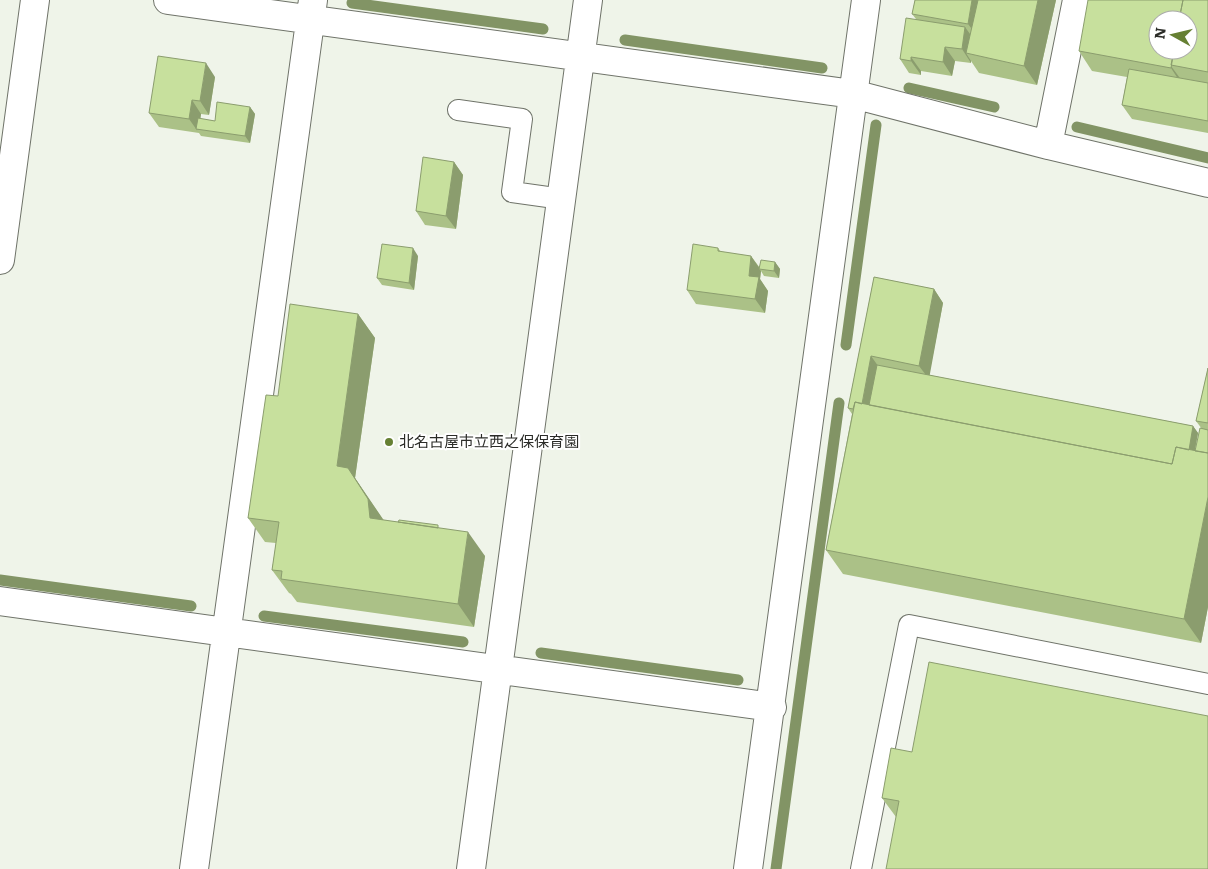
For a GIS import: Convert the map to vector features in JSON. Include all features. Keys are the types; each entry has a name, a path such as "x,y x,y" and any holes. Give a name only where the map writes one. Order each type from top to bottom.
{"street":[{"path":"0,260 36,0"},
{"path":"168,0 312,10 580,57 853,94 1048,145 1208,183"},
{"path":"472,869 588,0"},
{"path":"748,869 772,707 866,0"},
{"path":"1048,145 1077,0"},
{"path":"194,869 312,10"},
{"path":"0,601 772,707"}],"lane":[{"path":"458,110 522,119 512,192 562,199"},
{"path":"861,869 909,625 1208,684"}],"building":[{"path":"915,0 972,0 968,24 912,14"},
{"path":"978,0 1038,0 1024,66 966,53"},
{"path":"1088,0 1183,0 1181,10 1148,10 1148,60 1172,60 1171,68 1079,51"},
{"path":"1183,0 1208,0 1208,72 1171,65 1172,60 1198,60 1198,10 1181,10"},
{"path":"906,18 965,27 962,49 945,47 943,62 911,57 911,61 900,59"},
{"path":"158,56 206,63 200,101 192,100 189,119 149,113"},
{"path":"1129,69 1208,83 1208,121 1122,105"},
{"path":"217,102 250,107 245,136 196,129 198,118 215,121"},
{"path":"423,157 454,162 446,216 416,211"},
{"path":"382,244 413,248 409,283 377,278"},
{"path":"693,244 718,248 718,251 751,256 749,276 759,277 755,299 687,290"},
{"path":"761,260 775,262 774,271 759,269"},
{"path":"874,277 934,289 919,366 871,356 862,404 855,402 853,409 848,408"},
{"path":"290,304 358,314 337,466 348,468 368,499 370,518 468,532 458,604 281,579 282,571 272,570 279,522 248,518 266,395 278,396"},
{"path":"877,365 1193,426 1189,450 1176,447 1172,464 869,405"},
{"path":"1208,368 1208,423 1196,421"},
{"path":"855,402 1172,464 1176,447 1208,453 1208,497 1184,619 826,550"},
{"path":"1200,428 1208,430 1208,453 1195,451"},
{"path":"399,520 438,525 438,528 398,522"},
{"path":"929,662 1208,716 1208,869 886,869 899,801 882,798 891,748 912,752"}],"waterway":[{"path":"352,3 543,29"},
{"path":"625,40 822,68"},
{"path":"909,88 994,107"},
{"path":"846,345 876,125"},
{"path":"1077,127 1208,158"},
{"path":"776,869 839,403"},
{"path":"0,580 191,606"},
{"path":"264,616 463,642"},
{"path":"541,653 738,680"}],"place":[{"name":"北名古屋市立西之保保育園","path":"389,442"}]}
